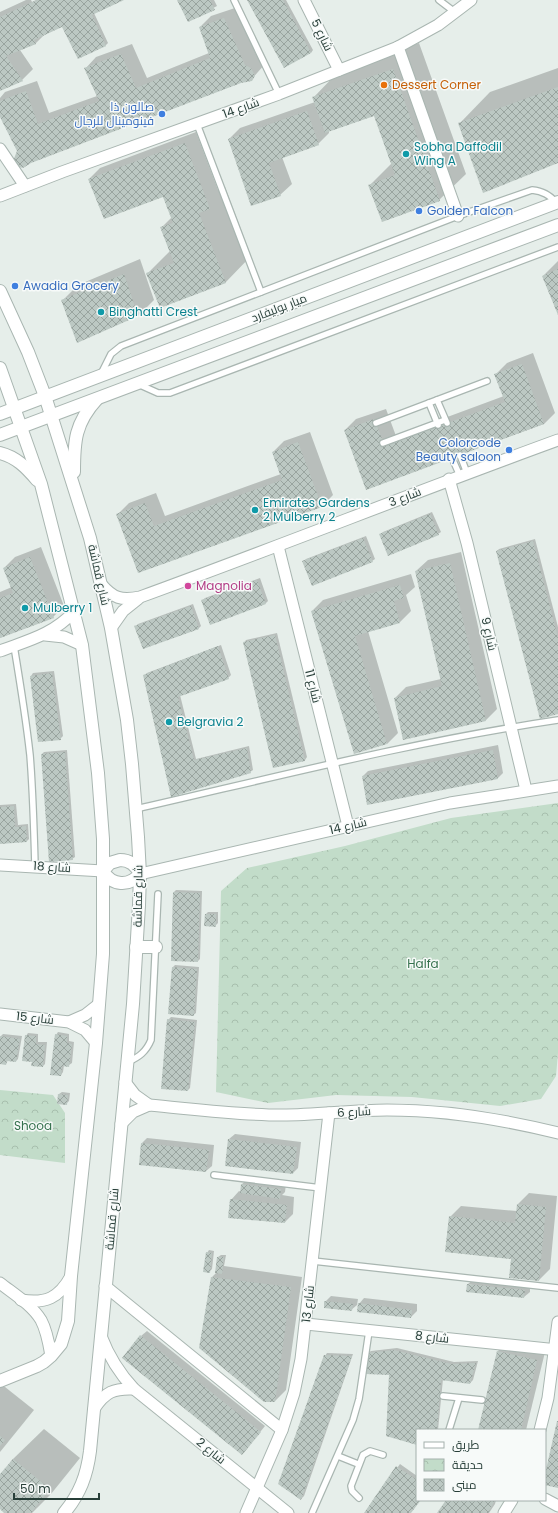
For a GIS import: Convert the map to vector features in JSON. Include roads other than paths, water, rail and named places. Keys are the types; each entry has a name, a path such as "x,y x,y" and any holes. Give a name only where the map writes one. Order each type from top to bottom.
{"street":[{"name":"شارع 5","path":"304,0 339,70"},
{"name":"شارع 14","path":"0,196 62,172 279,94 398,46 438,25 471,0"},
{"path":"398,46 458,216"},
{"path":"0,149 25,186"},
{"name":"ميار بوليفارد","path":"0,414 557,202"},
{"name":"ميار بوليفارد","path":"0,435 558,225"},
{"name":"شارع قماشة","path":"0,291 28,352 52,415 90,538 110,628 127,720 136,809 140,874 133,1004 88,1468 74,1501 64,1513"},
{"path":"0,368 41,484 75,611 82,645 98,773 103,838 102,954 99,1004 71,1276 68,1321 61,1344 51,1356 44,1362 0,1381"},
{"path":"74,486 76,436 80,422 97,398"},
{"name":"شارع 3","path":"101,584 108,592 118,598 129,600 140,597 558,440"},
{"path":"0,453 17,460 26,467 41,484"},
{"name":"شارع 9","path":"459,476 467,543 526,790"},
{"name":"شارع 11","path":"278,546 348,826"},
{"name":"شارع 3","path":"110,628 123,611 140,597"},
{"path":"0,651 45,635 61,624 75,611"},
{"path":"45,635 64,637 82,645"},
{"name":"شارع 14","path":"140,874 450,803 558,786"},
{"path":"125,860 134,865 140,874 132,881 121,884 110,880 103,871 110,863 125,860"},
{"name":"شارع 18","path":"0,865 103,871"},
{"path":"136,947 156,947"},
{"name":"شارع 15","path":"70,1022 85,1015 99,1004"},
{"name":"شارع 15","path":"0,1014 70,1022 84,1030 96,1043"},
{"path":"125,1082 135,1095 149,1105"},
{"path":"121,1124 133,1112 149,1105"},
{"name":"شارع 6","path":"149,1105 290,1115 387,1110 440,1112 490,1118 558,1133"},
{"name":"شارع 13","path":"257,1488 282,1430 294,1393 301,1359 329,1113"},
{"path":"21,1300 33,1302 45,1300 56,1295 65,1287 71,1276"},
{"path":"0,1283 32,1309 41,1320 51,1356"},
{"path":"105,1286 282,1430"},
{"path":"540,1429 557,1350 558,1322"},
{"name":"شارع 8","path":"306,1324 557,1350"},
{"name":"شارع 2","path":"100,1334 113,1364 123,1378 134,1389 288,1513"},
{"path":"94,1409 101,1399 110,1392 122,1388 134,1389"},
{"path":"246,1513 257,1488"},
{"path":"546,1500 558,1506"},
{"path":"504,1513 511,1501"}],"lane":[{"path":"234,0 279,94"},
{"path":"439,0 456,12"},
{"path":"197,124 261,292"},
{"path":"100,375 111,354 121,346 458,216 532,190 547,194 557,202"},
{"path":"136,384 158,393 170,393 558,247"},
{"path":"376,423 488,381"},
{"path":"384,443 446,422 437,400"},
{"path":"429,403 438,424"},
{"path":"459,476 460,456"},
{"path":"452,458 459,476"},
{"path":"14,646 30,756 34,811 35,866"},
{"path":"136,809 333,764 511,727 558,720"},
{"path":"127,1063 143,1054 151,1040 158,894"},
{"path":"214,1176 321,1188"},
{"path":"313,1262 558,1288"},
{"path":"312,1513 353,1420 359,1399 369,1331"},
{"path":"443,1396 482,1400"},
{"path":"449,1429 459,1398"},
{"path":"359,1498 352,1491 351,1486 362,1455 370,1451 383,1455"},
{"path":"338,1456 358,1464"}],"place":[{"name":"Dessert Corner","path":"384,85"},
{"name":"صالون ذا فينومينال للرجال","path":"162,114"},
{"name":"Sobha Daffodil Wing A","path":"406,154"},
{"name":"Golden Falcon","path":"419,211"},
{"name":"Awadia Grocery","path":"15,286"},
{"name":"Binghatti Crest","path":"101,312"},
{"name":"Colorcode Beauty saloon","path":"509,450"},
{"name":"Emirates Gardens 2 Mulberry 2","path":"255,510"},
{"name":"Magnolia","path":"188,586"},
{"name":"Mulberry 1","path":"25,608"},
{"name":"Belgravia 2","path":"169,722"}],"park label":[{"name":"Halfa","path":"423,964"},
{"name":"Shooa","path":"33,1126"}]}
